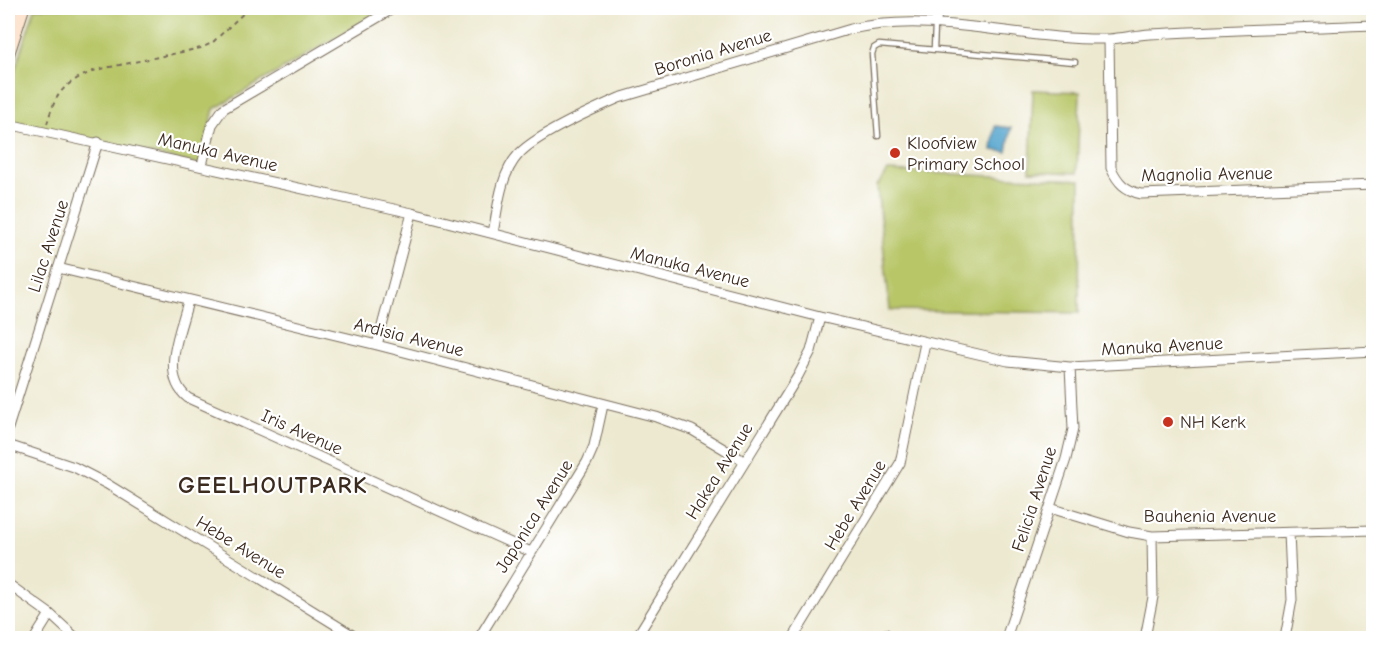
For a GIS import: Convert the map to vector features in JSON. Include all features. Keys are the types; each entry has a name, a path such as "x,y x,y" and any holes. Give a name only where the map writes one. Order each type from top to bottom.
{"street":[{"path":"8,54 23,8"},
{"path":"202,165 212,125 223,109 394,8"},
{"path":"936,22 937,8"},
{"name":"Boronia Avenue","path":"493,233 504,180 517,155 586,113 619,98 850,29 877,23 936,22 1035,34 1108,39 1147,34 1374,26"},
{"name":"Magnolia Avenue","path":"1108,39 1111,168 1116,178 1130,191 1141,194 1374,185"},
{"name":"Manuka Avenue","path":"8,124 412,213 820,317 1008,361 1070,367 1374,351"},
{"name":"Lilac Avenue","path":"8,428 98,142"},
{"path":"377,345 412,213"},
{"name":"Ardisia Avenue","path":"58,268 377,345 675,422 744,461"},
{"name":"Iris Avenue","path":"188,301 172,371 174,383 188,398 531,552"},
{"name":"Hakea Avenue","path":"636,639 811,351 820,317"},
{"name":"Hebe Avenue","path":"793,639 900,463 925,343"},
{"name":"Felicia Avenue","path":"1006,639 1050,508 1073,429 1070,367"},
{"name":"Japonica Avenue","path":"479,639 587,462 603,405"},
{"name":"Hebe Avenue","path":"8,445 75,467 107,484 357,639"},
{"name":"Bauhenia Avenue","path":"1050,508 1129,532 1152,536 1374,530"},
{"path":"1285,639 1292,600 1289,532"},
{"path":"1145,639 1153,597 1152,536"},
{"path":"8,584 50,614 76,639"},
{"path":"35,639 50,614"}],"lane":[{"path":"934,49 936,22"},
{"path":"878,135 872,54 874,48 889,45 1076,62"}],"path":[{"path":"45,131 53,101 64,86 96,70 201,48 212,43 249,8"}],"green space":[{"path":"35,8 387,8 214,109 201,165 8,123 8,91"},
{"path":"1033,90 1080,92 1077,173 1030,171"},
{"path":"888,171 1080,180 1079,313 890,310 877,186"}],"water":[{"path":"995,126 1011,128 1007,152 992,150"}],"place":[{"name":"Kloofview Primary School","path":"895,153"},
{"name":"NH Kerk","path":"1168,422"}],"district":[{"name":"GEELHOUTPARK","path":"273,485"}]}
